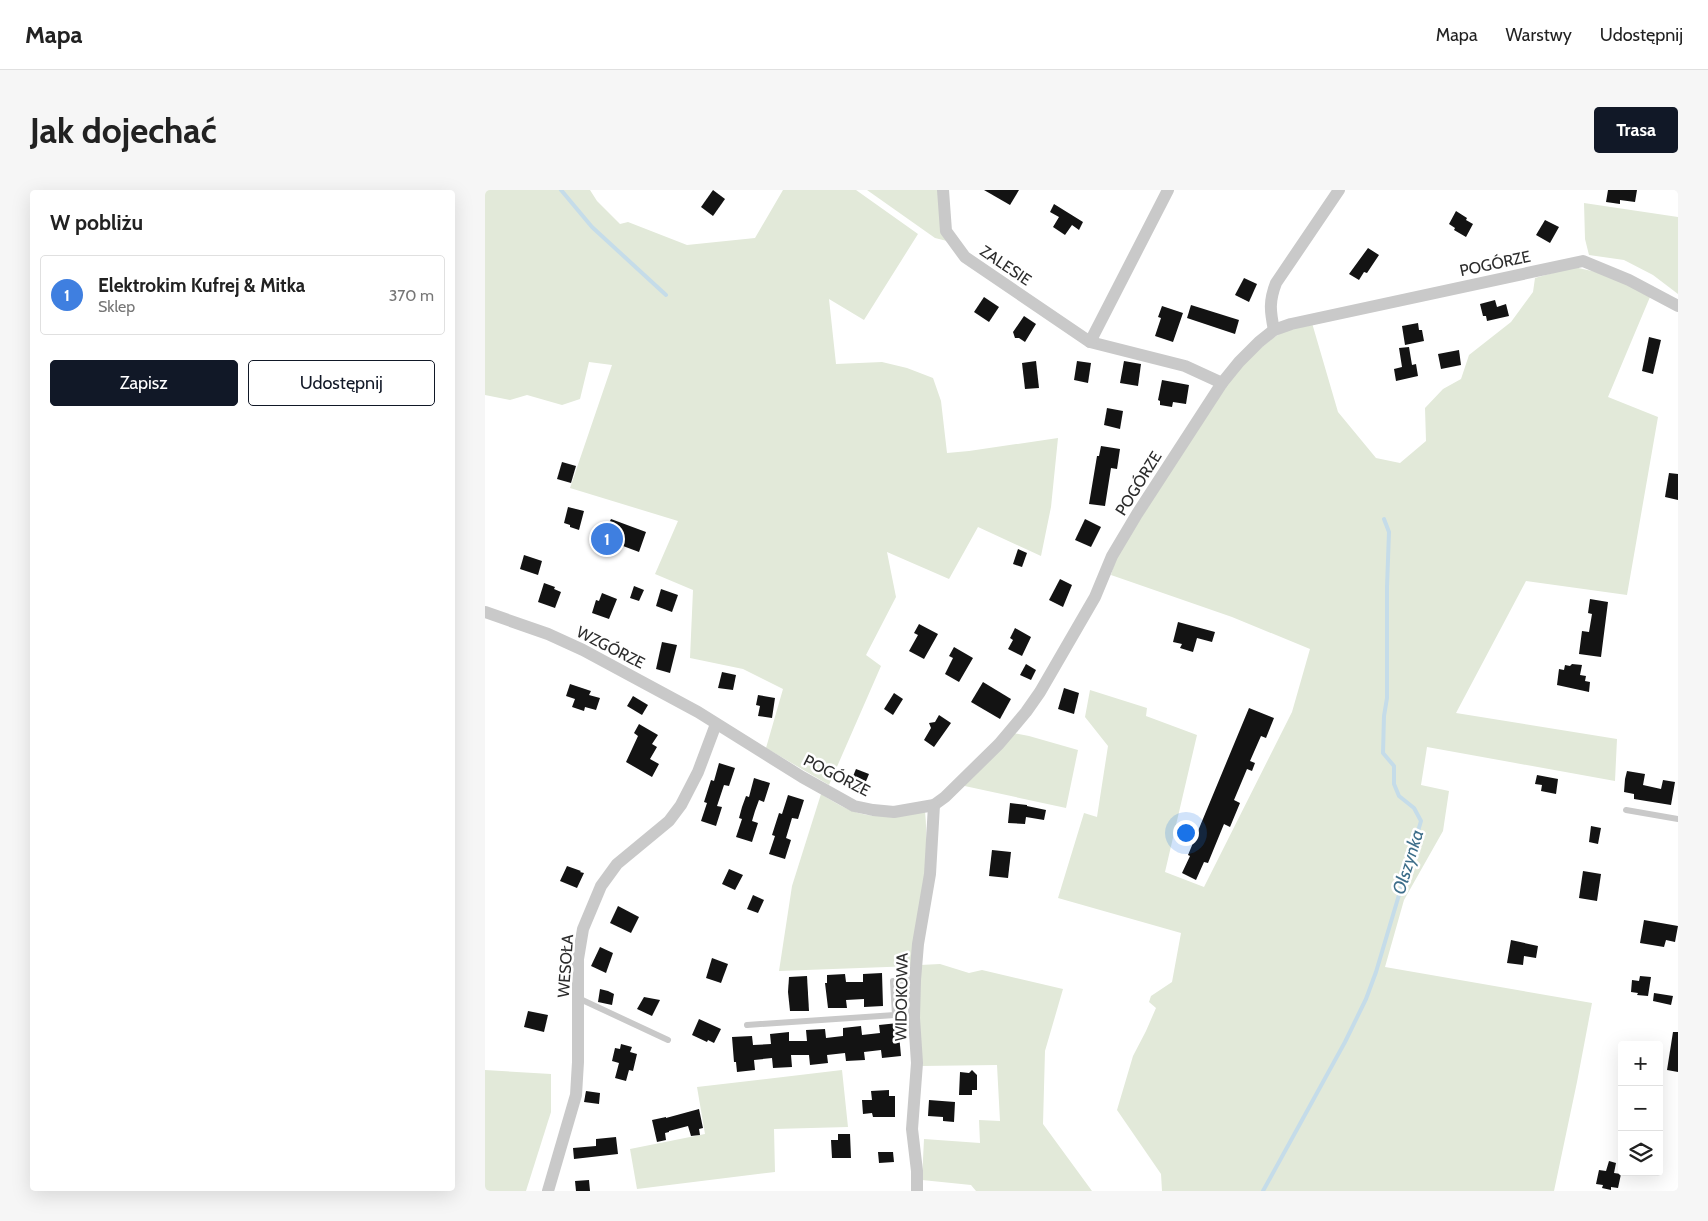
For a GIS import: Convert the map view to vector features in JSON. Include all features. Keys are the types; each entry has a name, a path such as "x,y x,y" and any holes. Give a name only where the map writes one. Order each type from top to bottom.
{"street":[{"name":"ZALESIE","path":"943,190 945,231 965,257 1090,342 1185,366 1222,383"},
{"path":"1090,342 1168,190"},
{"path":"1274,330 1270,308 1271,296 1276,283 1339,190"},
{"name":"POGÓRZE","path":"716,724 801,777 855,806 894,812 934,805 945,797 991,752 1027,712 1095,597 1112,556 1137,514 1222,383 1239,362 1274,330 1291,324 1583,261 1629,280 1678,306"},
{"name":"WZGÓRZE","path":"485,612 548,634 583,650 698,712 716,724"},
{"name":"WESOŁA","path":"549,1191 576,1095 578,1062 578,959 583,929 601,886 617,864 669,821 681,804 698,772 716,724"},
{"name":"WIDOKOWA","path":"917,1191 917,1171 912,1129 917,1063 915,980 918,944 930,874 934,805"}],"lane":[{"path":"1626,810 1678,819"},
{"path":"747,1025 895,1015 893,981 915,980"},
{"path":"578,998 667,1040"}],"green space":[{"path":"485,190 590,190 597,201 620,224 628,222 687,245 755,238 783,190 856,190 918,234 864,320 829,299 836,364 882,362 907,368 933,378 941,401 947,453 1058,438 1051,507 1041,556 978,527 949,579 887,552 896,597 866,655 881,666 829,785 766,748 783,689 743,669 690,658 693,590 655,574 678,521 570,488 612,365 589,362 580,399 562,405 527,395 510,400 485,395"},
{"path":"867,190 941,190 947,241 935,238"},
{"path":"1584,203 1678,217 1678,294 1653,275 1624,260 1589,255 1585,239"},
{"path":"1574,267 1614,276 1650,297 1608,397 1658,417 1627,595 1526,581 1456,713 1617,739 1615,781 1427,747 1421,785 1449,791 1443,831 1404,900 1385,967 1592,1003 1554,1191 1162,1191 1161,1174 1117,1110 1133,1056 1156,1008 1149,1002 1151,996 1172,982 1181,933 1058,898 1084,813 1097,817 1108,746 1085,717 1090,690 1147,708 1146,716 1197,735 1165,872 1204,887 1292,712 1310,649 1232,617 1111,575 1116,558 1218,395 1249,358 1273,338 1286,330 1312,323 1338,412 1376,458 1400,463 1426,441 1425,408 1443,389 1461,379 1469,355 1511,322 1533,292 1535,278"},
{"path":"1013,733 1078,750 1066,808 960,785"},
{"path":"821,794 861,814 889,816 925,811 925,869 914,966 779,971 792,886"},
{"path":"940,964 969,973 982,970 1063,989 1045,1051 1043,1124 1092,1191 976,1191 971,1185 922,1180 924,1139 980,1143 979,1120 1000,1121 997,1065 921,1066 918,993 920,965"},
{"path":"485,1070 551,1074 551,1112 526,1191 485,1191"},
{"path":"842,1070 848,1127 774,1129 775,1172 637,1189 630,1149 705,1134 697,1087"}],"building":[{"path":"713,190 725,199 713,216 701,207"},
{"path":"984,190 1019,190 1010,205"},
{"path":"1608,190 1637,190 1635,202 1620,200 1620,204 1606,202"},
{"path":"1054,204 1083,222 1079,230 1072,225 1065,235 1053,227 1059,217 1050,212"},
{"path":"1456,211 1473,224 1466,237 1454,230 1455,228 1449,224"},
{"path":"1545,220 1559,227 1550,243 1536,235"},
{"path":"1368,248 1379,255 1367,273 1364,272 1359,280 1349,274"},
{"path":"1244,278 1257,284 1249,302 1235,295"},
{"path":"984,297 999,307 989,322 974,312"},
{"path":"1495,300 1497,307 1506,304 1509,316 1487,321 1486,316 1483,316 1480,304"},
{"path":"1191,305 1239,320 1235,334 1187,318"},
{"path":"1162,306 1183,313 1173,342 1155,336 1161,318 1158,317"},
{"path":"1024,316 1036,324 1025,342 1015,338 1013,332"},
{"path":"1418,323 1419,330 1422,330 1424,341 1405,345 1402,326"},
{"path":"1649,337 1661,340 1653,374 1642,371"},
{"path":"1409,347 1412,365 1416,364 1418,376 1396,381 1394,369 1402,367 1399,348"},
{"path":"1459,350 1461,365 1441,369 1438,354"},
{"path":"1036,361 1039,388 1025,389 1022,363"},
{"path":"1077,361 1091,363 1088,383 1074,380"},
{"path":"1124,361 1141,364 1138,386 1120,383"},
{"path":"1162,380 1189,385 1186,404 1173,402 1172,407 1160,405 1158,400"},
{"path":"1107,408 1123,411 1120,429 1104,425"},
{"path":"1101,446 1120,449 1117,469 1111,468 1105,506 1089,504 1097,456 1099,456"},
{"path":"562,462 576,466 571,483 557,479"},
{"path":"1669,473 1678,474 1678,500 1665,497"},
{"path":"568,507 584,511 579,530 564,523"},
{"path":"611,519 646,532 639,552 599,537 604,524 608,525"},
{"path":"1085,519 1101,527 1091,547 1075,540"},
{"path":"1018,549 1027,553 1022,567 1013,564"},
{"path":"524,555 542,561 538,575 520,569"},
{"path":"1060,579 1072,585 1063,607 1049,600"},
{"path":"544,583 555,587 554,589 561,592 555,608 538,602"},
{"path":"634,586 644,590 639,601 630,598"},
{"path":"661,589 678,595 672,612 656,606"},
{"path":"602,593 617,599 609,619 592,613 596,600 599,601"},
{"path":"1590,599 1608,602 1601,657 1579,654 1582,631 1589,632 1592,614 1588,613"},
{"path":"1178,622 1215,632 1212,642 1197,638 1193,652 1180,648 1182,644 1173,642"},
{"path":"919,624 938,634 924,659 909,651 918,635 914,633"},
{"path":"1015,628 1031,637 1022,656 1008,649 1013,640 1010,638"},
{"path":"662,642 677,645 670,673 656,669"},
{"path":"954,647 973,658 959,682 945,674 953,658 949,656"},
{"path":"1026,664 1036,670 1031,680 1020,675"},
{"path":"1572,664 1582,665 1580,675 1586,676 1585,681 1590,682 1589,692 1557,685 1559,669 1564,670 1565,665 1570,666"},
{"path":"722,672 736,675 733,690 718,688"},
{"path":"983,682 1011,699 1000,719 971,702"},
{"path":"570,684 591,691 589,695 600,698 596,710 585,707 584,711 572,707 575,699 566,696"},
{"path":"1064,688 1079,693 1074,714 1058,709"},
{"path":"894,693 903,699 893,715 884,709"},
{"path":"758,695 775,698 772,718 758,716 760,706 756,705"},
{"path":"633,696 648,705 642,715 627,706"},
{"path":"1249,708 1274,718 1266,738 1261,736 1250,761 1255,763 1252,771 1247,769 1234,800 1240,803 1230,827 1224,824 1208,863 1204,862 1196,880 1182,873"},
{"path":"939,715 951,723 934,747 924,740 931,728 929,723 935,722"},
{"path":"639,724 658,735 652,744 657,747 650,759 659,764 652,777 626,762 638,736 634,733"},
{"path":"719,763 735,768 729,786 724,785 717,806 722,807 716,826 701,821 707,803 704,802 711,780 714,781"},
{"path":"856,769 869,774 862,791 849,786"},
{"path":"1627,771 1645,774 1643,785 1661,789 1663,780 1675,782 1671,805 1634,799 1634,794 1624,792"},
{"path":"1537,775 1558,779 1556,794 1541,791 1542,785 1535,784"},
{"path":"754,778 770,783 764,802 759,800 755,811 752,821 758,823 752,842 736,837 742,819 739,818 742,807 746,796 749,797"},
{"path":"788,795 804,800 798,819 792,818 786,838 791,840 785,859 769,854 775,836 772,835 779,813 782,814"},
{"path":"1010,803 1046,810 1044,820 1026,817 1025,824 1008,823"},
{"path":"1591,826 1601,828 1598,844 1589,842"},
{"path":"992,850 1011,852 1008,878 989,876"},
{"path":"567,866 584,873 577,888 560,881"},
{"path":"729,869 743,875 735,890 722,884"},
{"path":"1583,871 1601,874 1597,901 1579,898"},
{"path":"753,895 764,900 758,913 747,909"},
{"path":"618,906 639,917 631,933 610,923"},
{"path":"1644,920 1678,926 1675,942 1666,940 1664,947 1640,943"},
{"path":"1511,940 1538,946 1536,958 1524,956 1523,965 1507,963"},
{"path":"600,947 613,953 606,973 591,966"},
{"path":"712,958 728,964 721,983 706,978"},
{"path":"882,973 883,1006 864,1007 864,999 846,1000 847,1008 828,1008 825,983 827,983 827,975 845,974 846,982 863,982 863,974"},
{"path":"807,976 809,1011 790,1011 789,977"},
{"path":"1640,976 1651,977 1648,996 1637,995 1638,993 1631,992 1632,980 1639,981"},
{"path":"600,989 614,994 612,1005 598,1002"},
{"path":"1654,993 1673,996 1671,1005 1653,1001"},
{"path":"644,997 660,1000 652,1016 637,1009"},
{"path":"528,1011 548,1015 544,1032 524,1027"},
{"path":"699,1019 721,1029 714,1043 692,1035"},
{"path":"898,1023 901,1056 882,1058 881,1050 864,1052 865,1060 846,1061 845,1053 827,1055 828,1063 810,1065 809,1055 791,1055 792,1067 773,1068 772,1058 754,1060 755,1070 737,1072 736,1062 734,1062 732,1037 752,1036 753,1045 771,1044 770,1034 789,1032 789,1041 807,1041 806,1030 825,1029 826,1038 843,1036 843,1028 861,1026 862,1035 880,1033 879,1025"},
{"path":"1673,1032 1678,1032 1678,1072 1667,1070"},
{"path":"621,1044 632,1047 630,1052 637,1054 633,1071 629,1070 626,1081 615,1078 619,1063 612,1061 615,1048 620,1049"},
{"path":"972,1070 977,1075 977,1090 972,1090 972,1095 959,1095 960,1072 969,1073"},
{"path":"889,1090 889,1096 895,1096 895,1117 873,1117 872,1113 863,1114 862,1100 872,1100 871,1091"},
{"path":"586,1091 600,1093 599,1104 584,1102"},
{"path":"929,1100 955,1102 954,1122 943,1121 943,1117 928,1116"},
{"path":"699,1109 703,1128 699,1129 700,1135 691,1136 688,1126 665,1133 666,1140 657,1142 652,1120"},
{"path":"838,1134 850,1134 851,1158 832,1158 831,1140 838,1140"},
{"path":"616,1137 618,1154 574,1159 573,1148 596,1146 596,1139"},
{"path":"878,1152 893,1152 894,1162 879,1163"},
{"path":"1609,1161 1616,1163 1614,1173 1621,1176 1618,1188 1611,1187 1611,1190 1602,1188 1603,1185 1596,1184 1599,1170 1606,1171"},
{"path":"589,1180 590,1191 576,1191 575,1181"}],"waterway":[{"path":"561,190 592,227 666,295"},
{"name":"Olszynka","path":"1263,1191 1345,1042 1366,999 1376,972 1421,821 1414,808 1399,796 1394,784 1394,766 1383,753 1384,716 1387,698 1389,532 1384,519"}],"place":[{"name":"Elektrokim Kufrej & Mitka","path":"607,539"}]}
